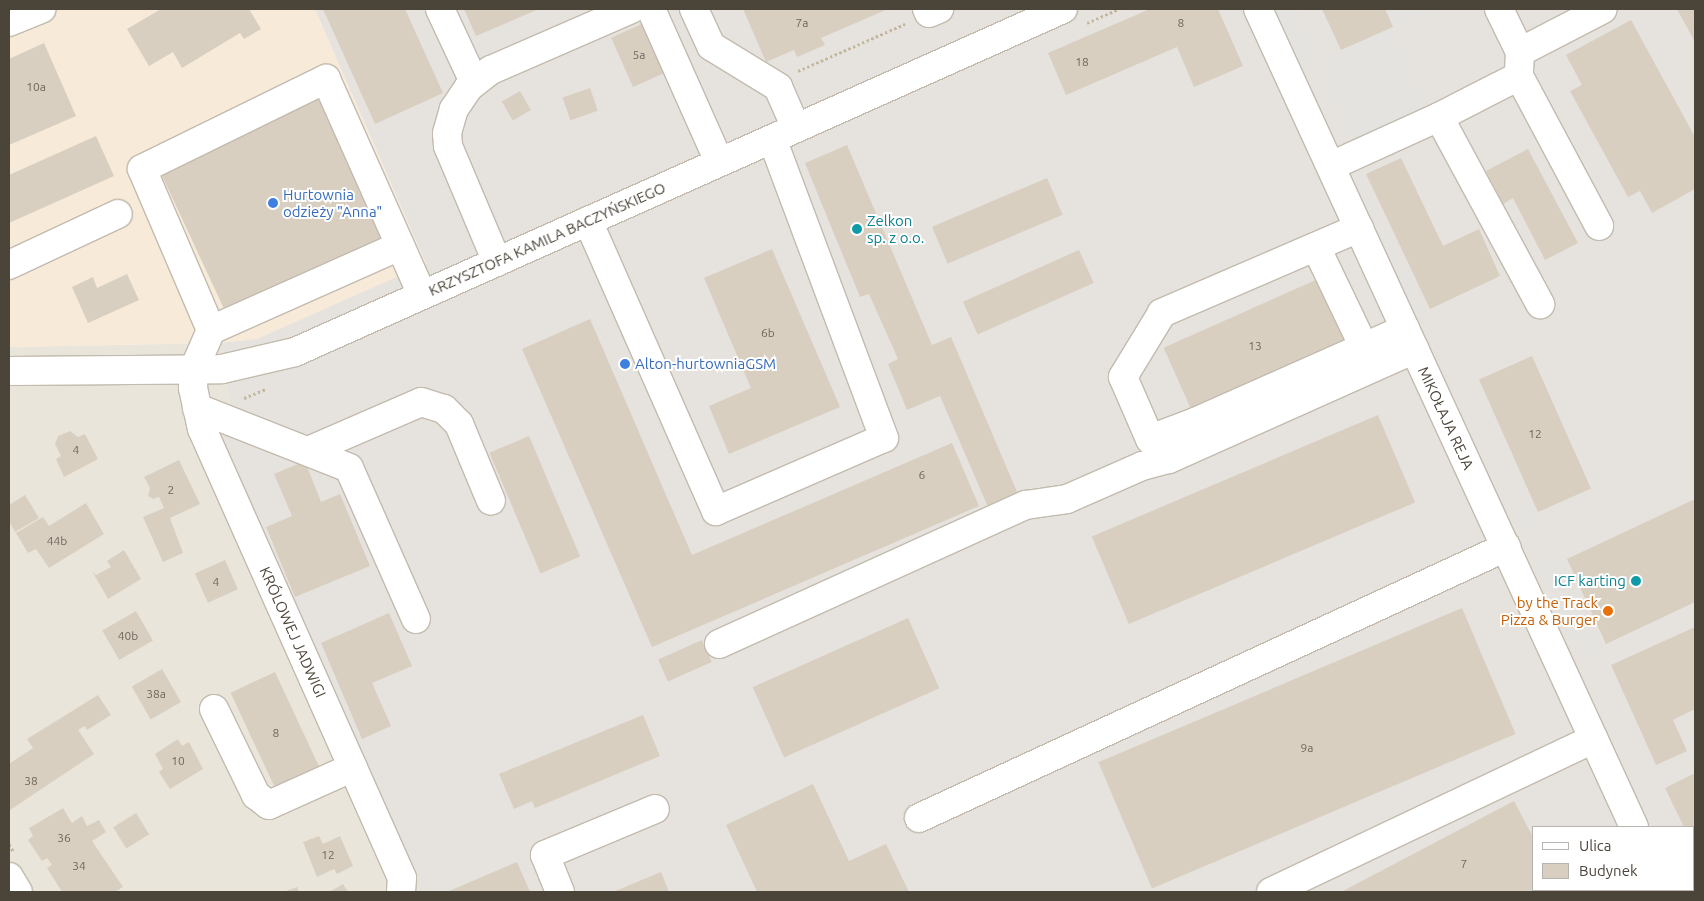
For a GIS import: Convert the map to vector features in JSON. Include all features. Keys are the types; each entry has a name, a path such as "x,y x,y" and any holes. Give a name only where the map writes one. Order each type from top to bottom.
{"street":[{"path":"9,22 41,9"},
{"path":"440,9 474,82"},
{"path":"497,262 448,146 447,133 454,110 474,82 491,70 631,9"},
{"path":"651,9 719,162"},
{"path":"694,9 711,46 773,82 778,87 796,128"},
{"name":"KRZYSZTOFA KAMILA BACZYŃSKIEGO","path":"9,371 194,369 248,365 295,352 1062,9"},
{"name":"MIKOŁAJA REJA","path":"1258,9 1634,826"},
{"path":"1499,9 1519,64 1598,226"},
{"path":"1331,166 1439,117 1603,9"},
{"path":"211,330 142,169 326,79 422,295"},
{"path":"1439,117 1540,304"},
{"path":"588,221 716,511 884,438 772,139"},
{"path":"9,265 118,214"},
{"path":"1359,228 1162,313 1123,377 1150,439 1195,422 1364,347 1410,339"},
{"path":"194,369 211,330 400,246"},
{"path":"1316,247 1364,347"},
{"path":"719,644 1026,505 1067,499 1142,466 1169,459 1410,339"},
{"name":"KRÓLOWEJ JADWIGI","path":"194,369 202,429 402,878 400,892"},
{"path":"308,451 421,402 444,409 459,424 491,501"},
{"path":"198,408 349,468 416,619"},
{"path":"919,818 1506,547"},
{"path":"214,710 256,795 269,805 353,767"},
{"path":"1271,892 1593,739"},
{"path":"560,892 545,855 655,809"}],"path":[{"path":"773,82 932,10"}],"shaded area":[{"path":"9,9 315,9 426,265 257,339 220,343 9,347"},
{"path":"315,9 1695,9 1695,892 420,892 219,449 231,412 220,343 257,339 426,264"},
{"path":"1271,9 1294,9 1313,50 1302,77"},
{"path":"1385,9 1434,9 1393,27"},
{"path":"1390,28 1426,108 1353,141 1317,61"},
{"path":"1361,178 1423,310 1411,316 1349,183"},
{"path":"220,343 231,412 219,449 420,892 9,892 9,347"},
{"path":"1531,503 1541,525 1524,532 1515,510"},
{"path":"1558,555 1572,584 1552,593 1538,565"},
{"path":"1576,592 1603,651 1583,661 1555,602"}],"building":[{"path":"161,9 249,9 261,29 244,39 240,33 182,68 173,52 149,66 127,29"},
{"path":"323,9 405,9 443,93 375,124"},
{"path":"464,9 539,9 476,36"},
{"path":"743,9 888,9 821,38 825,45 797,57 794,50 766,62"},
{"path":"1150,9 1218,9 1243,66 1194,87 1177,47 1066,95 1048,53"},
{"path":"1322,9 1385,9 1393,27 1341,50"},
{"path":"1677,9 1695,9 1695,42"},
{"path":"1631,20 1695,137 1695,189 1652,213 1640,191 1628,197 1570,91 1582,85 1566,55"},
{"path":"644,23 666,72 633,87 611,38"},
{"path":"44,43 76,116 9,145 9,59"},
{"path":"590,88 598,111 570,120 563,97"},
{"path":"520,91 531,110 513,121 502,102"},
{"name":"Hurtownia odzieży \"Anna\"","path":"322,93 390,238 226,314 159,169"},
{"path":"96,136 114,176 9,223 9,175"},
{"path":"847,145 932,345 951,337 1018,494 988,507 940,396 907,410 888,364 898,359 869,294 860,297 805,163"},
{"path":"1528,149 1578,243 1545,260 1513,198 1503,204 1486,171"},
{"path":"1401,158 1443,246 1479,229 1500,276 1430,309 1366,174"},
{"path":"1047,178 1063,215 948,264 932,227"},
{"path":"772,249 840,407 729,454 709,406 751,388 704,278"},
{"path":"1079,250 1094,283 978,335 963,302"},
{"path":"127,274 139,300 88,323 72,287 93,277 97,288"},
{"path":"1318,279 1347,344 1192,413 1164,348"},
{"path":"590,319 692,555 952,443 979,506 652,647 522,349"},
{"path":"1532,356 1591,488 1538,512 1479,380"},
{"path":"1378,415 1415,502 1129,624 1092,537"},
{"path":"70,431 78,437 85,434 98,459 64,477 56,459 61,456 55,444 58,436"},
{"path":"529,436 580,557 541,573 489,453"},
{"path":"179,460 200,504 170,518 183,553 163,562 143,517 164,508 159,497 153,499 148,496 150,488 144,477"},
{"path":"305,461 321,502 340,494 370,566 295,597 266,527 292,516 274,474"},
{"path":"25,495 39,518 15,532 9,521 9,505"},
{"name":"ICF karting","path":"1695,499 1695,602 1606,644 1567,559"},
{"path":"86,503 104,534 49,568 36,549 28,553 16,533 43,517 49,526"},
{"path":"124,550 141,579 108,599 92,571 96,575 111,567 107,561"},
{"path":"225,560 238,589 208,603 195,573"},
{"path":"1462,608 1516,734 1152,888 1098,762"},
{"path":"136,611 153,640 119,660 102,630"},
{"path":"389,613 412,666 372,683 391,726 362,739 321,643"},
{"path":"908,618 939,688 784,757 753,687"},
{"path":"1695,627 1695,709 1673,720 1687,751 1656,765 1611,665"},
{"path":"702,640 712,662 668,681 658,660"},
{"path":"162,669 181,702 151,719 132,686"},
{"path":"275,672 322,773 278,793 231,693"},
{"path":"98,695 111,715 87,730 85,726 78,730 94,754 10,810 9,764 33,748 27,739"},
{"path":"643,715 660,756 535,808 532,801 514,809 499,774"},
{"path":"178,739 182,746 189,742 203,769 170,789 159,772 163,769 155,754"},
{"path":"1695,773 1695,850 1694,826 1684,826 1665,788"},
{"path":"813,784 849,861 886,844 909,892 757,892 726,825"},
{"path":"1514,801 1532,835 1532,891 1562,892 1341,892"},
{"path":"63,808 72,823 82,816 87,826 99,820 106,832 92,841 123,887 115,892 62,892 47,868 52,865 47,858 42,861 28,840 33,836 29,828"},
{"path":"136,813 149,834 126,849 113,827"},
{"path":"319,836 323,844 340,836 353,866 337,874 334,869 317,877 303,842"},
{"path":"517,862 530,892 447,892"},
{"path":"661,872 669,892 613,892"},
{"path":"343,884 348,892 329,892"},
{"path":"297,887 299,892 283,892"}],"place":[{"name":"Hurtownia odzieży \"Anna\"","path":"273,203"},
{"name":"Zelkon sp. z o.o.","path":"857,229"},
{"name":"Alton-hurtowniaGSM","path":"625,364"},
{"name":"ICF karting","path":"1636,581"},
{"name":"by the Track Pizza & Burger","path":"1608,611"}]}
